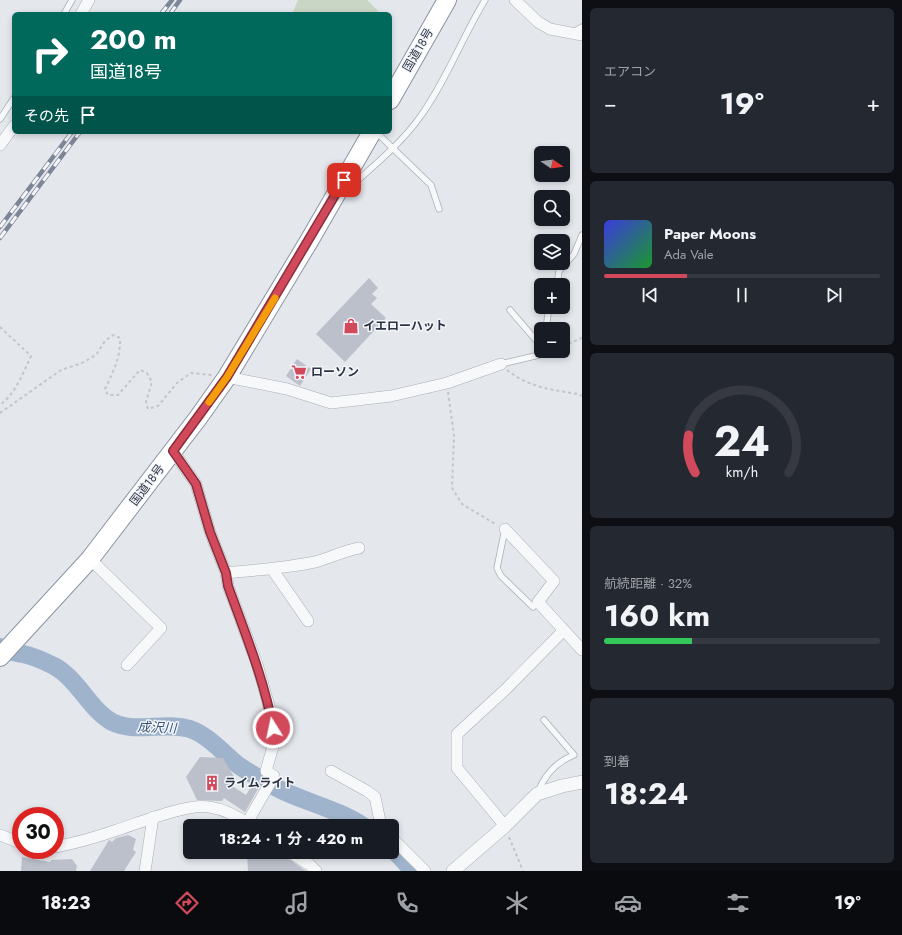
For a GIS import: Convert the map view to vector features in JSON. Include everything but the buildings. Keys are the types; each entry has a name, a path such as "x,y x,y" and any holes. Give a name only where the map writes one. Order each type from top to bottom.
{"highway":[{"name":"国道18号","path":"392,96 447,0"},
{"name":"国道18号","path":"0,656 90,559 173,451 227,377 371,134"}],"street":[{"path":"82,12 89,0"},
{"path":"515,0 538,22 550,29 576,34"},
{"path":"0,145 12,129"},
{"path":"227,377 287,389 332,403 391,396 447,383 501,364"},
{"path":"173,451 196,484 210,532 226,573 228,586 257,664 269,706 275,739 266,771 274,776 252,819"},
{"path":"504,529 554,581 538,602 582,650"},
{"path":"226,573 317,561 343,551 359,548"},
{"path":"90,559 161,628 127,666"},
{"path":"272,568 308,621"},
{"path":"505,826 458,768 457,734 506,689 563,631"},
{"path":"331,772 367,790 375,797 380,819"},
{"path":"453,871 505,826 537,794 562,786 582,782"},
{"path":"64,845 82,842 153,817 193,808 208,807 228,812 240,819"},
{"path":"145,871 153,817"},
{"path":"0,835 12,840"},
{"path":"399,845 425,871"},
{"path":"300,859 316,871"}],"lane":[{"path":"65,12 72,0"},
{"path":"330,204 392,149 420,118 442,82 485,0"},
{"path":"576,34 582,27"},
{"path":"0,119 12,101"},
{"path":"378,134 431,185 439,208"},
{"path":"558,278 559,271 574,254 582,235"},
{"path":"510,310 534,338"},
{"path":"501,364 534,356"},
{"path":"504,529 497,568 501,576 533,607 538,602"},
{"path":"537,794 542,781 553,767 574,755 544,720"}],"path":[{"path":"0,327 31,356 20,380 8,399 0,405"},
{"path":"0,413 41,382 61,370 82,363 96,355 105,341 113,335 120,338 120,350 114,371 105,389 108,395 118,395 140,370 147,373 152,382 146,402 148,409 158,406 177,383 191,373 227,377"},
{"path":"570,343 582,338"},
{"path":"501,364 524,382 552,390 582,396"},
{"path":"447,383 454,436 452,488 462,504 504,529"},
{"path":"505,826 523,871"}],"green space":[{"path":"298,0 367,0 379,12 293,12"}],"waterway":[{"name":"成沢川","path":"0,647 8,651 27,655 54,666 77,686 104,717 112,722 131,727 171,726 190,729 203,735 251,774 297,797 351,819"},
{"name":"成沢川","path":"399,856 413,871"}],"railway":[{"path":"163,12 172,0"},
{"path":"171,12 180,0"},
{"path":"0,227 70,134"},
{"path":"0,238 78,134"}],"slow traffic":[{"path":"209,402 227,377 275,298"}],"place":[{"name":"イエローハット","path":"351,326"},
{"name":"ローソン","path":"299,372"},
{"name":"ライムライト","path":"212,783"}],"route":[{"path":"273,728 269,706 257,664 228,586 226,573 210,532 196,484 173,451 227,377 344,180"}]}
